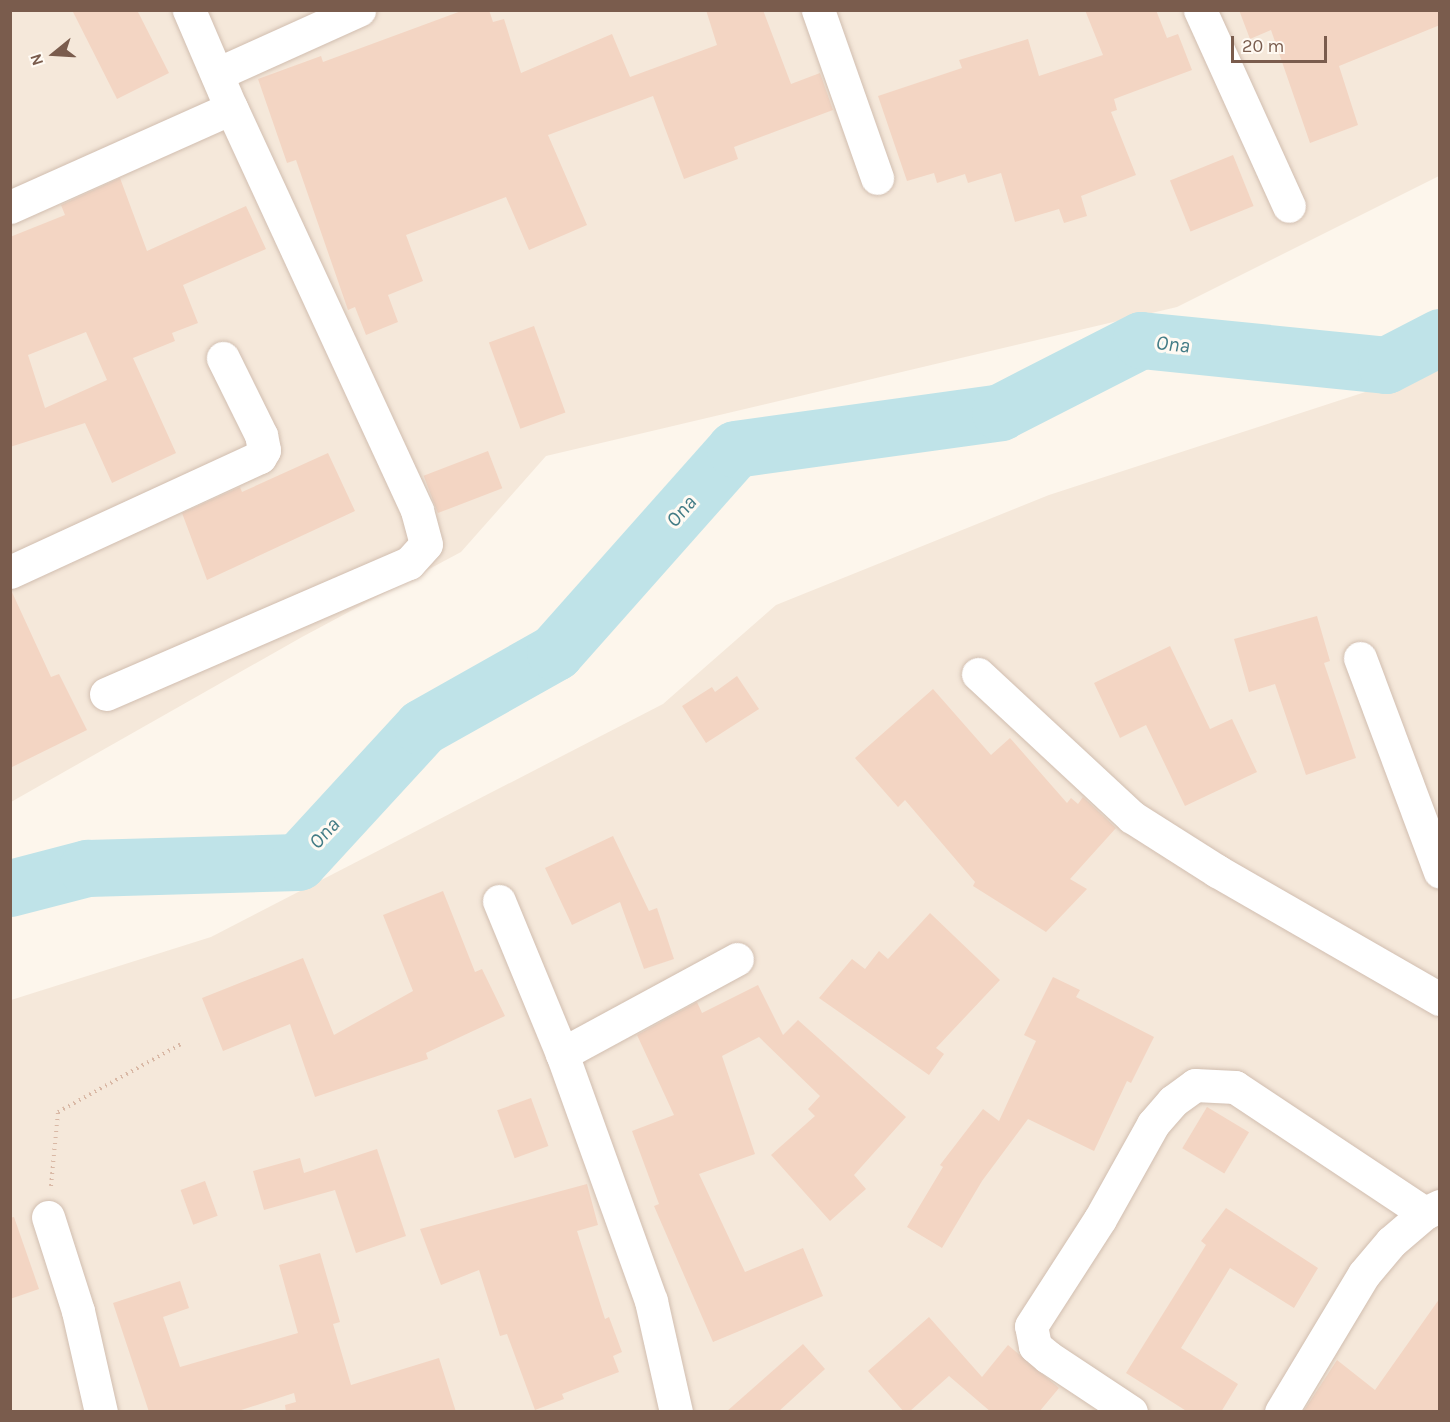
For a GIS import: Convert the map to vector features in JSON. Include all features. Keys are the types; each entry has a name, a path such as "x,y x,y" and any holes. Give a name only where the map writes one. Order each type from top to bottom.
{"street":[{"path":"106,694 409,564 426,544 417,510 231,108 189,10"},
{"path":"217,74 359,10"},
{"path":"818,10 877,178"},
{"path":"1200,10 1289,206"},
{"path":"10,207 231,108"},
{"path":"10,572 260,457 264,450 261,435 223,358"},
{"path":"1360,658 1440,872"},
{"path":"978,674 1132,817 1217,871 1440,999"},
{"path":"499,901 562,1054 651,1301 676,1412"},
{"path":"562,1054 737,959"},
{"path":"1131,1412 1035,1346 1030,1326 1101,1219 1153,1124 1173,1101 1195,1085 1235,1087 1432,1210 1391,1242 1364,1274 1281,1412"},
{"path":"48,1217 78,1311 101,1412"}],"path":[{"path":"48,1217 58,1112 181,1044"}],"shaded area":[{"path":"11,11 1439,11 1439,176 1177,307 546,456 461,552 302,637 11,802"},
{"path":"1439,368 1439,1411 11,1412 11,1000 211,937 663,704 776,605 1049,495"}],"building":[{"path":"72,10 137,10 169,73 117,99"},
{"path":"464,10 489,10 493,22 504,19 521,73 612,34 630,77 717,45 706,10 763,10 791,84 820,73 833,110 734,147 738,159 684,179 653,96 548,135 587,225 529,250 506,197 406,235 423,281 388,295 398,322 366,335 355,307 348,310 296,160 287,163 258,79 321,56 323,62"},
{"path":"1085,10 1156,10 1167,38 1178,34 1192,70 1114,99 1117,110 1111,112 1136,175 1081,196 1087,216 1064,223 1059,209 1015,222 1001,173 968,183 965,174 937,183 934,173 907,181 878,96 962,68 959,60 1028,39 1039,76 1103,55"},
{"path":"1239,10 1440,10 1440,25 1339,66 1358,125 1310,143 1271,30 1250,39"},
{"path":"1233,155 1254,206 1191,231 1170,180"},
{"path":"120,178 147,251 246,206 266,249 183,285 198,323 172,333 175,341 133,358 176,453 112,483 85,423 10,447 10,237 65,215 61,205","holes":["86,332 107,380 45,408 28,355"]},
{"path":"534,326 565,412 520,429 489,342"},
{"path":"488,451 502,488 438,513 424,476"},
{"path":"328,453 355,511 207,580 182,513 240,487 242,492"},
{"path":"11,590 51,677 59,674 87,730 10,768"},
{"path":"1317,616 1330,661 1324,663 1356,758 1306,775 1275,684 1249,692 1234,639"},
{"path":"1170,646 1210,729 1232,719 1257,772 1185,806 1146,725 1120,738 1094,683"},
{"path":"737,676 759,709 706,743 682,706 712,687 715,692"},
{"path":"933,689 991,755 1010,738 1067,803 1071,798 1078,804 1083,797 1116,828 1070,879 1087,889 1046,932 973,886 975,882 905,800 898,807 855,758"},
{"path":"613,836 649,911 657,908 674,959 644,969 620,902 572,925 545,868"},
{"path":"443,891 475,972 482,969 505,1016 426,1053 428,1059 315,1097 290,1024 223,1051 202,998 303,958 334,1035 413,991 383,915"},
{"path":"930,913 1000,980 936,1048 944,1054 929,1075 819,998 852,959 865,969 879,951 888,959"},
{"path":"1053,977 1080,990 1076,997 1154,1037 1131,1083 1127,1081 1094,1151 1028,1119 982,1181 942,1248 907,1227 943,1167 940,1165 983,1109 999,1121 1036,1041 1024,1035"},
{"path":"758,985 783,1035 798,1020 906,1117 854,1175 866,1189 830,1221 771,1155 815,1116 808,1109 820,1096 759,1037 722,1056 755,1154 699,1174 745,1272 803,1248 823,1296 713,1342 654,1206 659,1204 632,1131 674,1115 637,1035 697,1002 702,1013"},
{"path":"531,1098 548,1146 515,1158 497,1110"},
{"path":"1207,1107 1249,1132 1224,1173 1182,1148"},
{"path":"377,1149 406,1236 356,1253 335,1190 264,1210 253,1171 300,1158 304,1173"},
{"path":"205,1181 218,1216 193,1225 181,1190"},
{"path":"587,1184 598,1225 577,1231 605,1319 609,1317 622,1352 613,1356 619,1372 562,1394 564,1399 535,1410 507,1334 500,1336 479,1270 441,1285 420,1229"},
{"path":"1226,1208 1318,1268 1294,1308 1230,1268 1181,1348 1238,1384 1221,1412 1188,1412 1126,1373 1206,1245 1201,1241"},
{"path":"14,1217 39,1289 10,1299 10,1218"},
{"path":"320,1253 340,1322 333,1324 351,1385 439,1358 456,1412 286,1412 285,1405 296,1402 294,1393 235,1412 149,1412 113,1303 180,1281 189,1308 163,1317 180,1367 298,1333 279,1265"},
{"path":"1440,1298 1440,1412 1303,1412 1337,1360 1375,1390"},
{"path":"929,1317 982,1377 1008,1345 1059,1388 1039,1412 991,1412 949,1376 909,1412 904,1412 868,1371"},
{"path":"803,1344 825,1369 778,1412 726,1412"}],"waterway":[{"name":"Ona","path":"10,888 87,868 298,862 422,727 555,652 735,449 1000,412 1141,340 1386,365 1440,337"}]}
